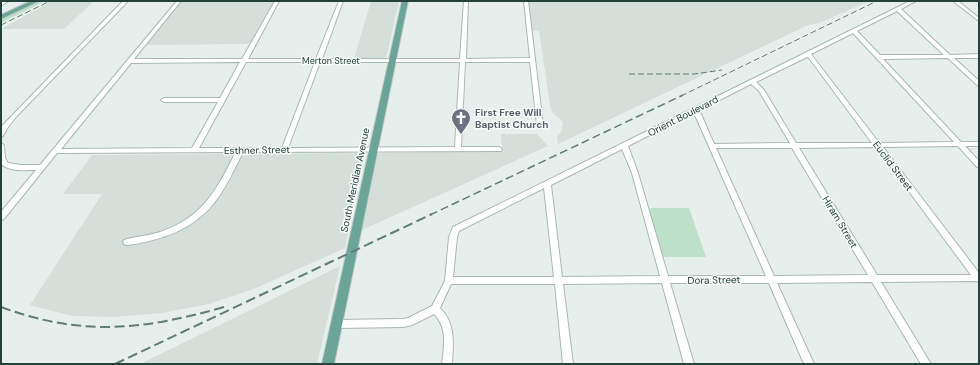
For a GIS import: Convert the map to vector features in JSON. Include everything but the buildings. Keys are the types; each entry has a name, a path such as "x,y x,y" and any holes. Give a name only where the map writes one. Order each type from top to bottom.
{"main road":[{"path":"1,12 25,1"},
{"path":"1,17 36,1"},
{"name":"South Meridian Avenue","path":"328,364 405,1"}],"street":[{"path":"1,4 6,1"},
{"path":"1,135 9,122 126,1"},
{"path":"1,217 179,1"},
{"path":"194,151 277,1"},
{"path":"284,150 342,1"},
{"path":"458,148 466,1"},
{"path":"526,1 540,125"},
{"name":"Orient Boulevard","path":"449,281 454,234 456,229 914,1"},
{"path":"955,1 979,20"},
{"path":"898,9 979,84"},
{"path":"854,31 979,165"},
{"name":"Euclid Street","path":"807,54 811,57 979,278"},
{"path":"879,57 979,56"},
{"name":"Merton Street","path":"129,61 533,60"},
{"name":"Hiram Street","path":"752,82 761,90 926,364"},
{"path":"164,100 222,100"},
{"path":"694,111 698,114 809,364"},
{"path":"1,123 9,122"},
{"path":"712,146 979,144"},
{"path":"1,146 2,159 6,164 16,167 42,167"},
{"path":"624,146 635,173 689,364"},
{"name":"Esthner Street","path":"55,151 240,151 499,148"},
{"path":"127,242 163,234 189,221 211,202 225,180 240,151"},
{"path":"547,184 568,364"},
{"name":"Dora Street","path":"449,281 979,278"},
{"path":"337,324 410,322 435,309 449,281"},
{"path":"435,309 442,315 448,326 447,364"}],"shaded area":[{"path":"52,1 94,1 64,29 1,29"},
{"path":"182,1 274,1 250,44 146,45"},
{"path":"371,1 399,1 387,55 385,58 381,59 354,59"},
{"path":"528,1 869,1 822,22 806,26 558,144 557,137 562,130 563,122 552,112 539,31 531,30"},
{"path":"501,134 537,134 548,146 362,230 376,155 380,153 502,151"},
{"path":"357,153 363,157 345,248 254,289 209,304 162,313 114,317 72,316 30,305 102,194 63,194 92,155"},
{"path":"340,266 317,364 140,364"}],"green space":[{"path":"40,1 45,1 1,23 1,19"},
{"path":"648,208 689,208 706,257 662,257"}],"railway":[{"path":"1,25 50,1"},
{"path":"681,96 877,1"},
{"path":"629,74 694,74 722,70"},
{"path":"430,215 683,95"},
{"path":"115,364 432,214"},
{"path":"1,307 31,317 59,323 112,327 166,321 224,307"}],"place":[{"name":"First Free Will Baptist Church","path":"461,135"}]}
